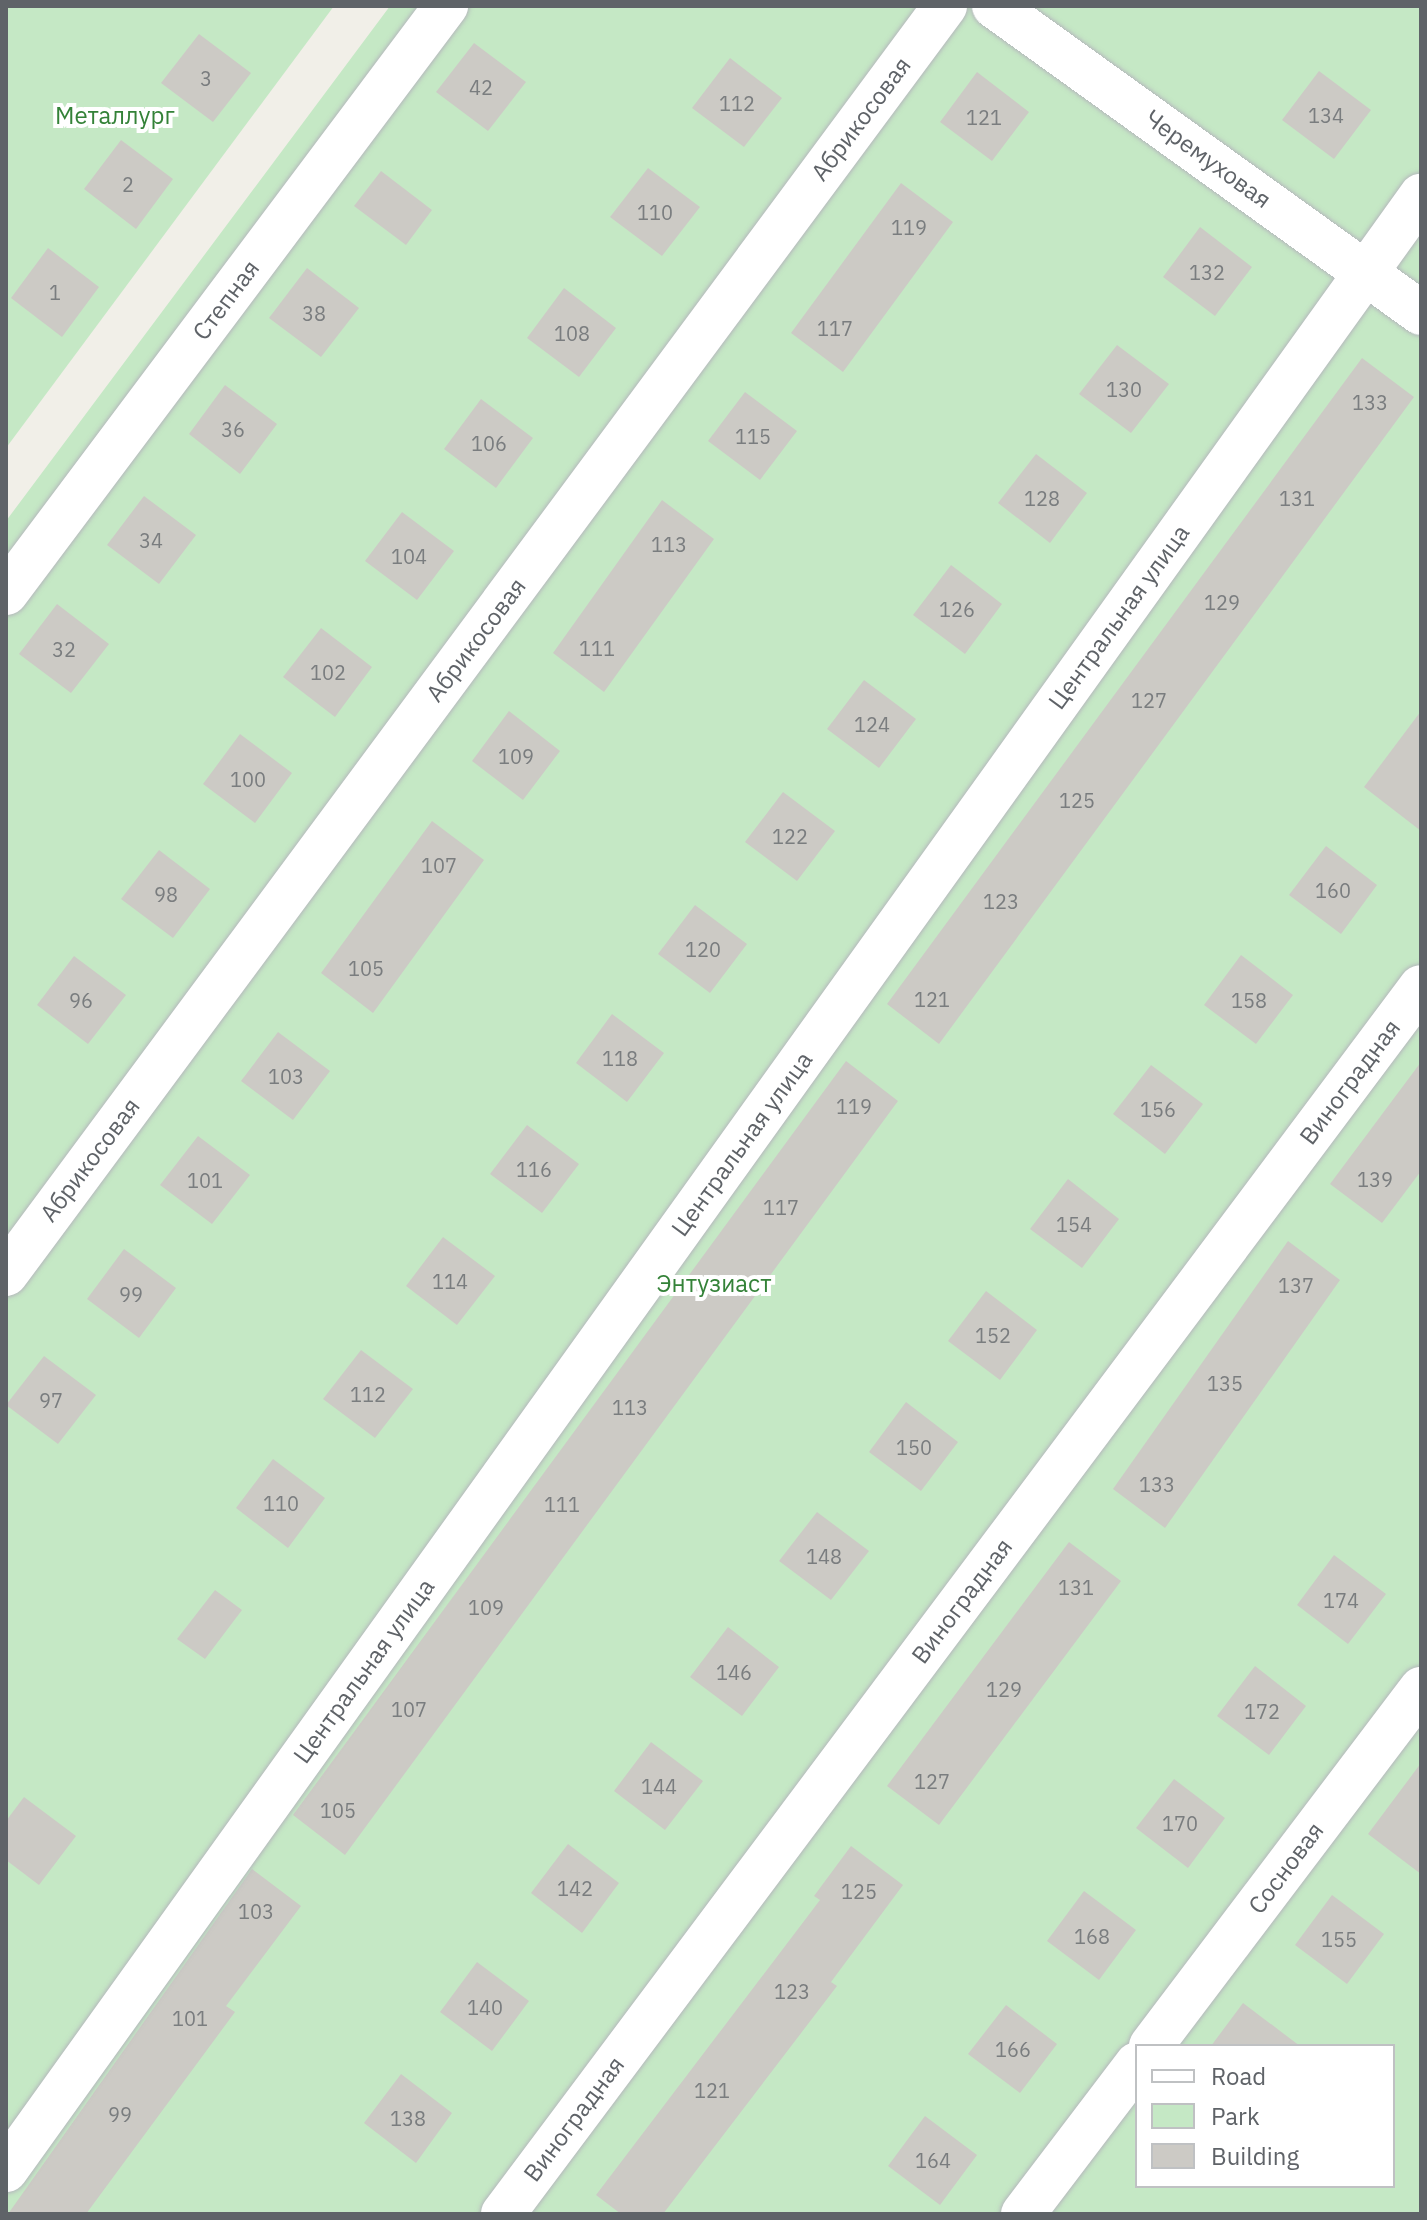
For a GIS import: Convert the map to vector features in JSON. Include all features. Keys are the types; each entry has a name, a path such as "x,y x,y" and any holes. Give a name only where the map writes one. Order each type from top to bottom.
{"street":[{"name":"Степная","path":"6,593 446,6"},
{"name":"Абрикосовая","path":"6,1274 945,6"},
{"name":"Черемуховая","path":"994,6 1421,313"},
{"name":"Центральная улица","path":"6,2170 1421,196"},
{"name":"Виноградная","path":"503,2214 1421,987"},
{"name":"Сосновая","path":"1153,2044 1421,1689"},
{"path":"1023,2214 1135,2067"}],"green space":[{"name":"Металлург","path":"6,6 334,6 6,448"},
{"name":"Энтузиаст","path":"390,6 1421,6 1421,2214 6,2214 6,521"}],"building":[{"path":"199,34 251,73 213,122 161,83"},
{"path":"474,43 526,82 488,131 436,92"},
{"path":"730,58 782,98 744,147 692,108"},
{"path":"1319,71 1371,110 1334,159 1282,120"},
{"path":"977,72 1029,112 992,161 940,122"},
{"path":"121,140 173,179 136,229 84,189"},
{"path":"648,168 700,207 662,256 610,217"},
{"path":"381,171 432,210 406,245 354,206"},
{"path":"901,183 953,222 843,372 791,333"},
{"path":"1200,227 1252,267 1215,316 1163,277"},
{"path":"48,248 99,287 62,337 11,298"},
{"path":"307,268 359,308 321,357 269,318"},
{"path":"564,288 616,328 579,377 527,338"},
{"path":"1117,345 1169,384 1131,433 1079,394"},
{"path":"1362,358 1414,397 939,1044 887,1004"},
{"path":"225,385 277,424 240,474 189,434"},
{"path":"745,392 797,431 760,480 708,441"},
{"path":"481,399 533,438 496,488 444,449"},
{"path":"1036,454 1087,493 1050,543 998,503"},
{"path":"144,496 196,535 159,584 107,545"},
{"path":"662,500 714,539 604,692 553,653"},
{"path":"402,512 454,551 417,600 365,561"},
{"path":"951,565 1002,604 965,654 913,615"},
{"path":"57,604 109,644 71,693 19,654"},
{"path":"321,628 372,667 335,717 283,677"},
{"path":"864,680 916,719 879,768 827,729"},
{"path":"509,711 560,751 523,800 472,761"},
{"path":"1421,711 1421,831 1364,787"},
{"path":"240,734 292,773 255,823 203,784"},
{"path":"783,792 835,831 797,881 745,842"},
{"path":"432,821 484,860 373,1013 321,973"},
{"path":"1326,846 1377,885 1341,934 1289,895"},
{"path":"159,850 210,889 173,938 121,899"},
{"path":"695,905 747,944 710,993 658,954"},
{"path":"1241,955 1293,995 1256,1044 1204,1005"},
{"path":"74,956 126,995 88,1044 37,1005"},
{"path":"612,1014 664,1053 627,1102 576,1063"},
{"path":"278,1032 330,1071 293,1120 241,1081"},
{"path":"846,1061 898,1101 345,1855 293,1815"},
{"path":"1421,1062 1421,1171 1382,1223 1330,1184"},
{"path":"1151,1065 1203,1104 1165,1154 1113,1114"},
{"path":"527,1125 579,1164 542,1213 490,1174"},
{"path":"198,1136 250,1175 212,1224 160,1185"},
{"path":"1068,1179 1119,1219 1082,1268 1030,1229"},
{"path":"443,1237 495,1276 457,1325 406,1286"},
{"path":"1288,1241 1340,1280 1165,1528 1113,1489"},
{"path":"124,1249 176,1288 139,1338 87,1299"},
{"path":"986,1291 1037,1330 1000,1380 948,1341"},
{"path":"361,1350 413,1389 375,1438 323,1399"},
{"path":"44,1356 96,1395 58,1444 6,1405"},
{"path":"906,1402 958,1442 921,1491 869,1452"},
{"path":"273,1459 325,1498 288,1548 236,1508"},
{"path":"817,1512 869,1551 831,1600 779,1561"},
{"path":"1069,1542 1121,1581 939,1825 887,1786"},
{"path":"1334,1555 1386,1594 1348,1644 1297,1605"},
{"path":"215,1590 242,1610 205,1659 177,1639"},
{"path":"728,1627 779,1667 742,1716 690,1677"},
{"path":"1255,1666 1306,1706 1269,1755 1217,1716"},
{"path":"651,1742 703,1781 665,1830 614,1791"},
{"path":"1421,1763 1421,1874 1368,1834"},
{"path":"1174,1779 1225,1818 1188,1868 1136,1828"},
{"path":"24,1797 76,1836 39,1885 6,1860 6,1821"},
{"path":"568,1844 619,1883 582,1933 531,1893"},
{"path":"851,1846 903,1885 831,1982 837,1986 663,2214 621,2214 596,2195 820,1900 814,1896"},
{"path":"252,1869 301,1906 226,2006 235,2012 86,2214 8,2214"},
{"path":"1084,1891 1136,1930 1099,1980 1047,1941"},
{"path":"1332,1895 1384,1934 1347,1984 1295,1945"},
{"path":"477,1962 529,2001 492,2051 440,2012"},
{"path":"1243,2003 1297,2044 1212,2044"},
{"path":"1006,2005 1057,2044 1020,2093 968,2054"},
{"path":"401,2074 452,2113 416,2163 364,2123"},
{"path":"925,2116 977,2155 940,2205 888,2166"}]}
